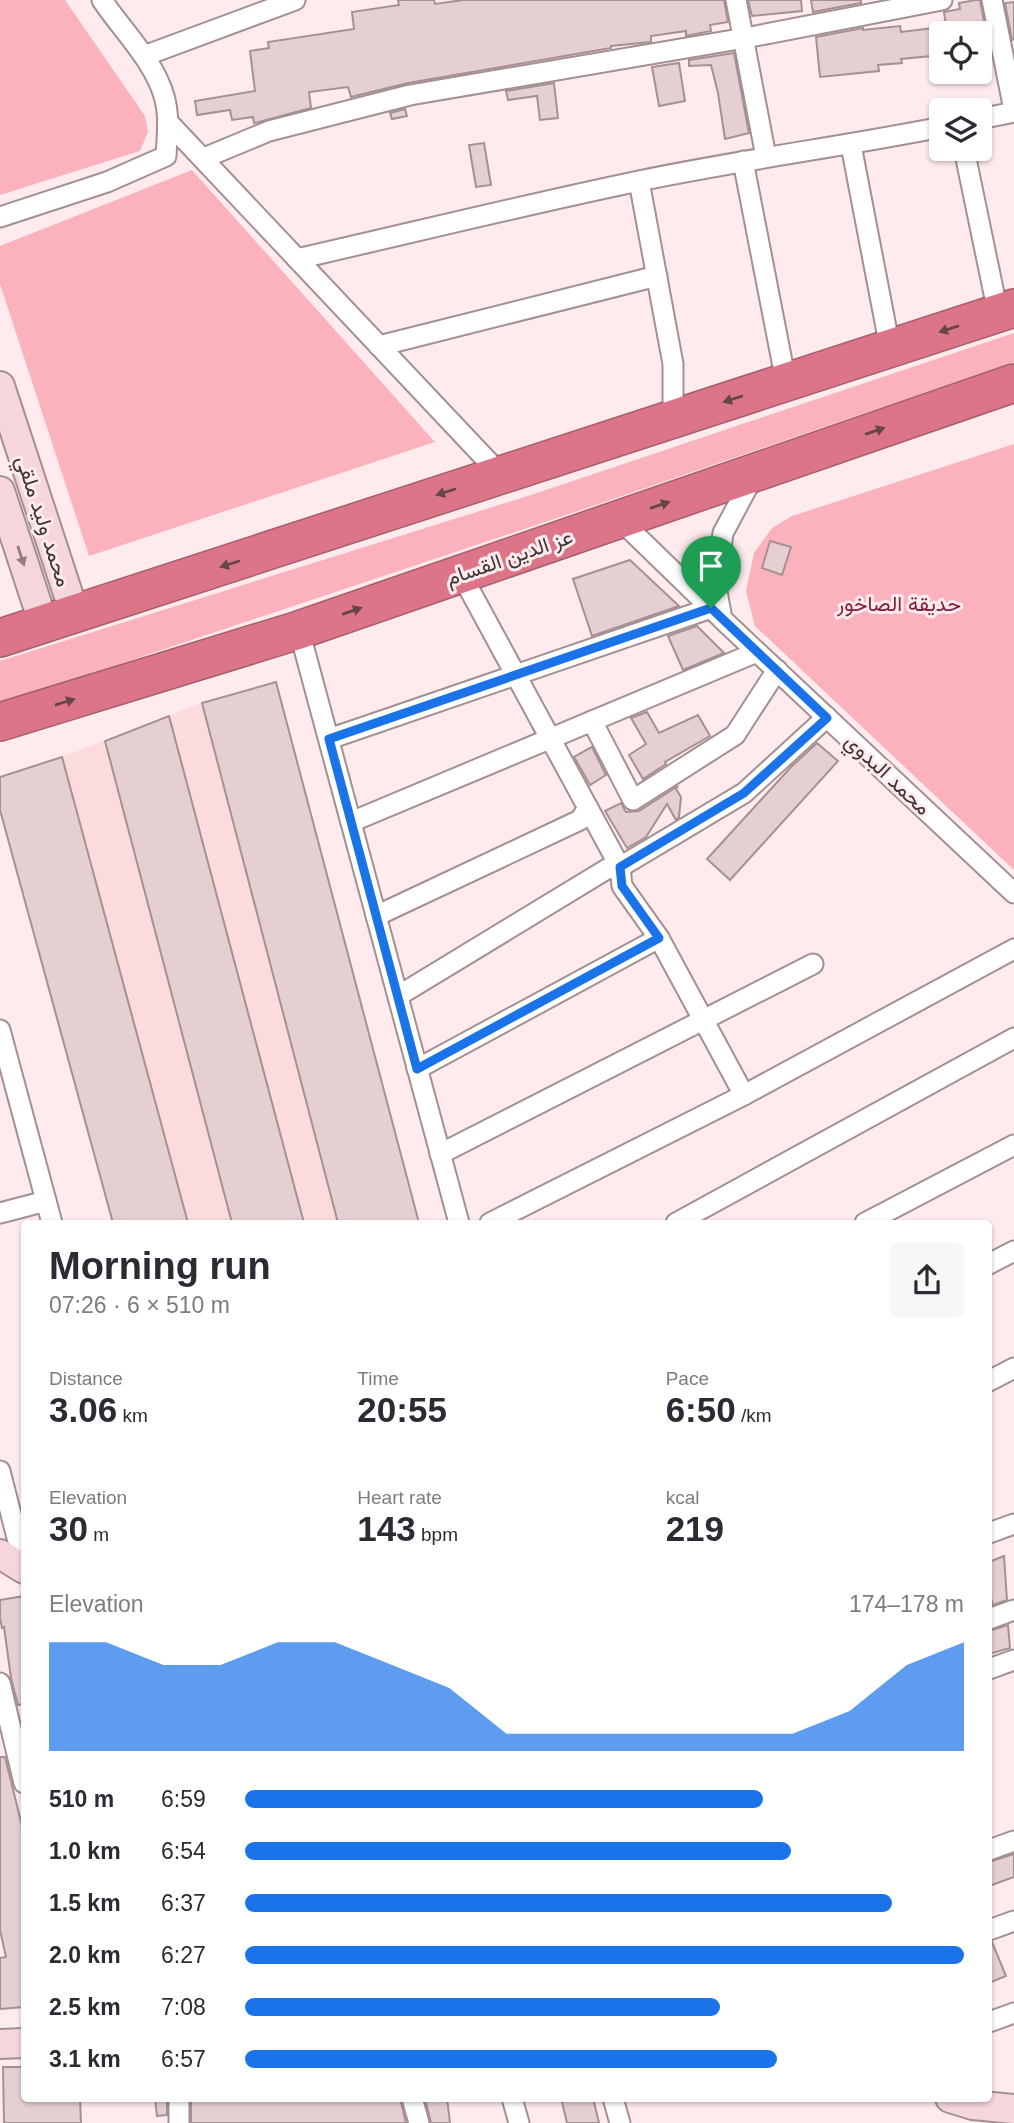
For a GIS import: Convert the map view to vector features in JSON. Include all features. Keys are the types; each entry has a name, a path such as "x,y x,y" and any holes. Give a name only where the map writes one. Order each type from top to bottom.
{"highway":[{"path":"0,638 1006,311"},
{"name":"عز الدين القسام","path":"0,722 299,630 1014,383"}],"street":[{"path":"0,217 107,182 166,156 168,122 164,95 144,56 102,0"},
{"path":"144,56 295,0"},
{"path":"736,0 766,157"},
{"path":"204,158 269,131 410,95 745,38 942,0"},
{"path":"992,0 1014,111 992,116"},
{"path":"168,122 500,474"},
{"path":"297,259 639,181 929,130"},
{"path":"851,145 890,348"},
{"path":"743,161 786,382"},
{"path":"967,161 1006,311"},
{"path":"639,181 673,364 673,418"},
{"path":"379,346 657,276"},
{"name":"محمد وليد ملقي","path":"0,386 59,620"},
{"path":"329,739 516,675 717,614 716,586 723,533 756,471"},
{"name":"محمد وليد ملقي","path":"0,491 59,620"},
{"name":"محمد البدوي","path":"619,519 1014,893"},
{"path":"461,574 620,867 622,886 659,938 744,1095"},
{"path":"299,630 458,1220"},
{"path":"351,822 757,652"},
{"path":"592,721 633,800 736,735 776,670"},
{"path":"398,996 607,869 620,867 744,793 827,718"},
{"path":"376,916 580,820 588,807"},
{"path":"417,1069 659,938"},
{"path":"496,1220 744,1095 1014,949"},
{"path":"440,1154 813,964"},
{"path":"0,1030 51,1220"},
{"path":"681,1220 1014,1038"},
{"path":"871,1220 1014,1145"},
{"path":"0,1213 46,1202"},
{"path":"992,1262 1014,1251"},
{"path":"992,1379 1014,1368"},
{"path":"0,1471 21,1555"},
{"path":"992,1531 1014,1524"},
{"path":"0,1554 21,1565"},
{"path":"992,1618 1014,1610"},
{"path":"992,1668 1014,1660"},
{"path":"0,1683 21,1770"},
{"path":"992,1849 1014,1841"},
{"path":"992,1929 1014,1921"},
{"path":"992,2021 1014,2013"},
{"path":"0,2044 21,2043"},
{"path":"179,2102 179,2123"},
{"path":"413,2102 419,2123"},
{"path":"513,2102 519,2123"},
{"path":"614,2102 620,2123"},
{"path":"963,2102 1014,2109"}],"shaded area":[{"path":"276,682 418,1220 112,1220 0,810 0,777 62,757 202,703"}],"green space":[{"path":"0,0 65,0 145,116 148,132 140,151 0,195"},
{"path":"192,170 435,442 89,556 0,284 0,246"},
{"path":"1014,333 1014,362 0,704 0,661 531,495"},
{"name":"حديقة الصاخور","path":"1014,444 1014,870 755,626 746,591 754,553 772,528 792,516"}],"building":[{"path":"398,0 434,0 435,4 463,0 724,0 728,22 710,25 711,31 686,36 686,31 651,36 651,42 611,46 408,83 351,97 348,87 309,92 311,108 254,123 253,117 232,120 230,110 197,115 195,101 255,91 250,51 269,48 268,42 354,29 352,12 399,5"},
{"path":"748,0 801,0 802,11 752,16"},
{"path":"811,0 861,0 861,3 813,12"},
{"path":"980,0 984,21 945,21 944,12 960,9 959,3"},
{"path":"1014,2 1014,39 1012,40 1005,3"},
{"path":"900,26 901,32 929,29 929,56 878,65 879,71 820,77 816,37"},
{"path":"734,53 749,133 725,139 711,65 689,66 689,60"},
{"path":"679,63 685,101 659,106 652,67"},
{"path":"554,83 558,118 540,120 537,96 508,100 506,91"},
{"path":"405,109 407,116 392,119 390,113"},
{"path":"484,143 491,185 476,187 469,145"},
{"path":"770,541 791,547 782,575 762,568"},
{"path":"630,560 679,606 592,636 573,579"},
{"path":"697,626 724,653 683,670 668,636"},
{"path":"276,682 418,1220 337,1220 202,703"},
{"path":"647,712 659,733 698,715 710,736 665,762 666,764 643,779 629,755 646,744 631,718"},
{"path":"169,716 303,1220 231,1220 105,741"},
{"path":"817,743 838,761 730,880 707,859 791,767"},
{"path":"592,747 606,775 590,785 574,757"},
{"path":"62,757 187,1220 112,1220 0,810 0,777"},
{"path":"678,786 676,789 681,797 679,817 676,820 667,804 646,837 627,848 605,811 621,803 626,812 639,811"},
{"path":"1004,1556 1007,1600 993,1605 992,1602 992,1561"},
{"path":"21,1596 21,1704 18,1705 11,1678 4,1627 2,1628 0,1618 0,1600"},
{"path":"1008,1625 1010,1648 992,1653 992,1630"},
{"path":"0,1757 5,1757 21,1822 21,2007 0,2009 0,1958 6,1957 0,1930"},
{"path":"1014,1854 1014,1877 992,1885 992,1861"},
{"path":"992,1942 1006,1976 992,1982"},
{"path":"3,2067 21,2067 21,2102 80,2102 81,2123 4,2123"},
{"path":"155,2102 167,2102 167,2115 157,2116"},
{"path":"191,2102 401,2102 406,2123 191,2123"},
{"path":"426,2102 447,2102 450,2123 431,2123"},
{"path":"562,2102 594,2102 599,2123 567,2123"}],"route":[{"path":"711,608 827,718 744,793 620,867 622,886 659,938 417,1069 329,739 711,608"}]}
